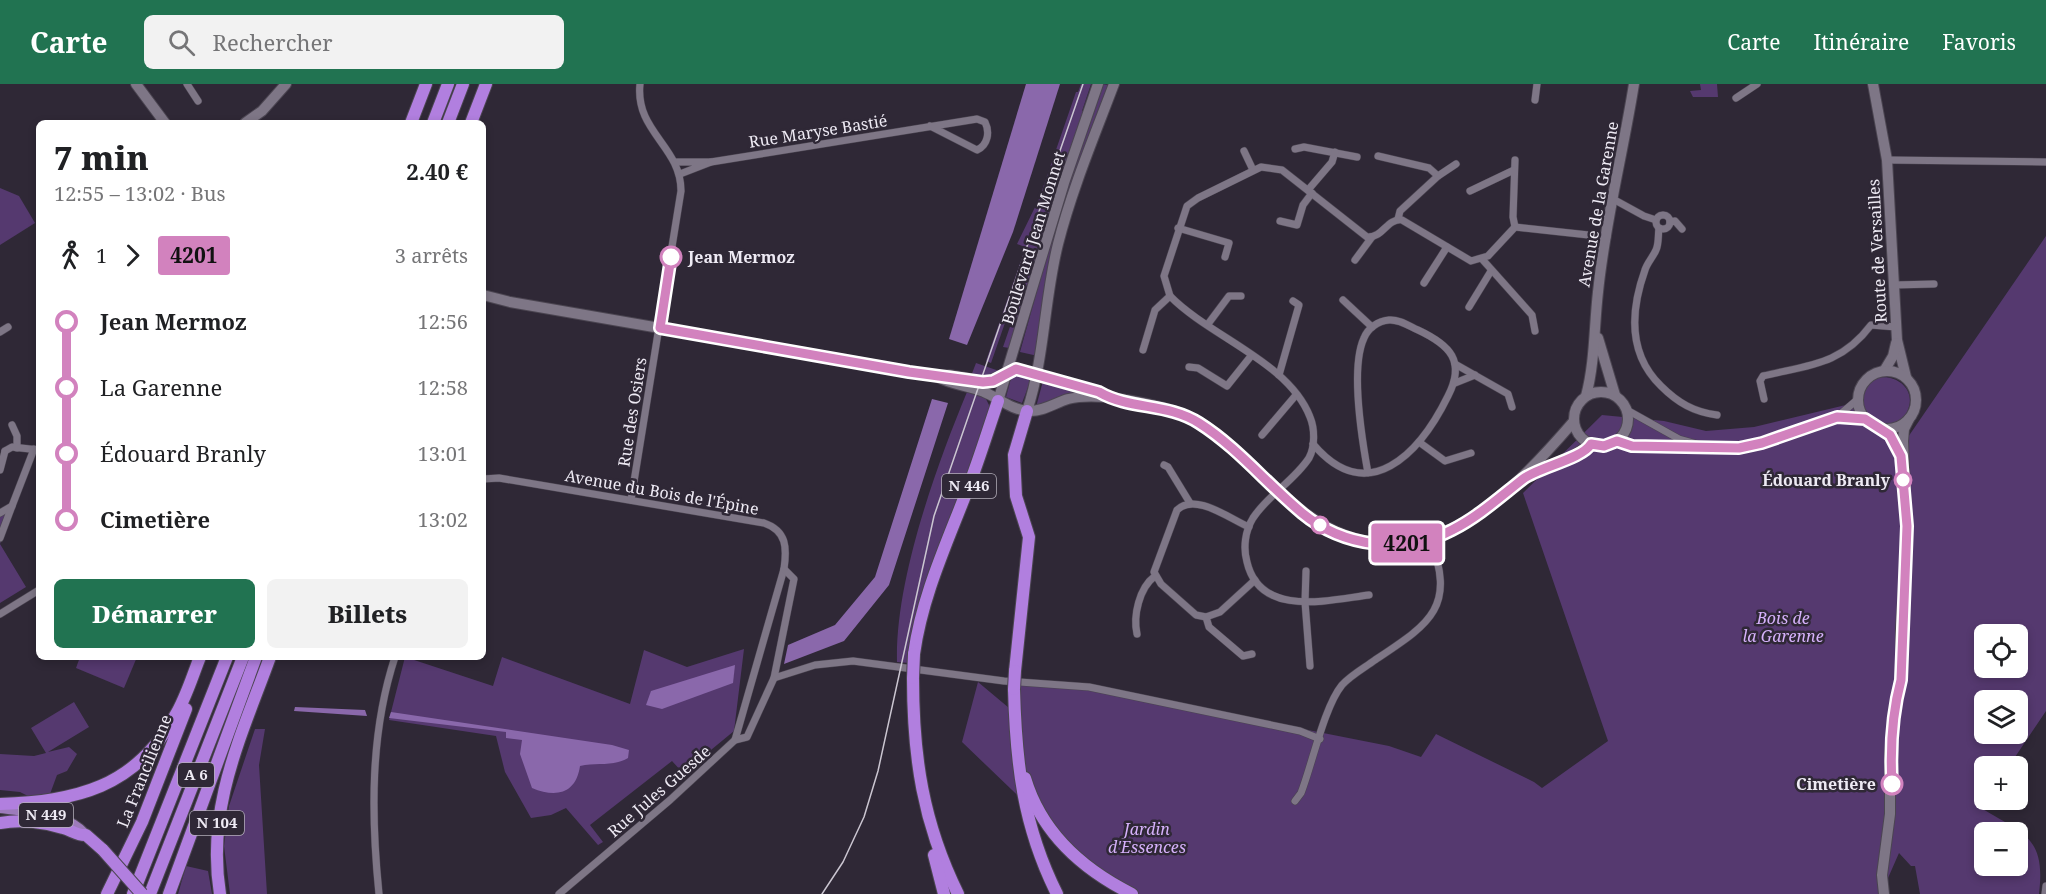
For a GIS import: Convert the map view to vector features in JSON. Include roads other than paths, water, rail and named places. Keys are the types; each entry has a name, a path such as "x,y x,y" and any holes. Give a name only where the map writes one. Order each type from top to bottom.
{"highway":[{"path":"412,120 426,84"},
{"path":"434,120 448,84"},
{"path":"449,120 463,84"},
{"path":"472,120 486,84"},
{"name":"N 446","path":"958,894 933,831 919,774 914,738 914,654 918,631 936,569 968,488 998,401"},
{"name":"N 446","path":"1027,411 1016,443 1013,462 1016,496 1029,537 1014,689 1018,757 1022,800 1039,853 1057,894"},
{"path":"0,806 75,796 101,786 132,767 154,746 170,724 199,660"},
{"name":"La Francilienne","path":"107,894 142,822 204,660"},
{"name":"A 6","path":"134,894 226,660"},
{"name":"A 6","path":"150,894 242,660"},
{"path":"169,894 255,660"},
{"name":"N 104","path":"220,894 216,864 216,831 224,788 269,660"},
{"path":"1018,757 1036,808 1059,841 1085,866 1132,894"},
{"path":"0,823 20,821 48,824 86,835"},
{"path":"933,831 931,844 944,894"},
{"name":"N 449","path":"86,835 103,850 142,894"}],"main road":[{"name":"N 449","path":"0,806 61,819 79,827 86,835"}],"street":[{"path":"136,84 163,120"},
{"path":"187,84 198,101"},
{"path":"249,120 262,111 286,84"},
{"name":"Rue des Osiers","path":"631,500 680,204 680,174 676,162 644,118 639,97 640,84"},
{"name":"Boulevard Jean Monnet","path":"998,401 1064,183 1098,84"},
{"path":"1027,411 1038,375 1058,246 1087,152 1114,84"},
{"path":"1535,100 1537,84"},
{"name":"Avenue de la Garenne","path":"1586,396 1606,237 1634,84"},
{"path":"1736,98 1757,84"},
{"name":"Route de Versailles","path":"1873,84 1887,160 1897,340 1905,378"},
{"name":"Rue Maryse Bastié","path":"676,162 711,162 930,126 976,119 985,122 989,133 984,146 977,150 930,126"},
{"path":"1294,149 1304,147 1357,157"},
{"path":"1244,151 1253,170"},
{"path":"1280,221 1297,225 1310,191 1332,162 1335,152"},
{"path":"1378,156 1429,168 1438,176"},
{"path":"1515,160 1513,217 1515,227"},
{"name":"Route de Versailles","path":"1887,160 2046,162"},
{"name":"Rue Maryse Bastié","path":"680,174 711,162"},
{"path":"1355,260 1372,237 1398,219 1400,211 1438,176 1456,164"},
{"path":"1369,595 1305,602 1278,599 1255,580 1245,554 1249,527 1259,510 1308,459 1313,444 1311,419 1296,395 1279,375 1170,296 1164,276 1183,212 1192,201 1253,170 1276,167 1362,233 1372,237"},
{"path":"1470,191 1515,170"},
{"path":"1613,200 1656,220 1659,228 1657,250 1645,269 1637,301 1634,328 1636,348 1650,374 1673,398 1688,408 1717,415"},
{"path":"1656,220 1665,215 1670,222"},
{"path":"1398,219 1471,261 1482,259 1497,248 1515,227"},
{"path":"1659,228 1665,228 1670,222 1675,221 1682,229"},
{"path":"1515,227 1606,237"},
{"path":"1178,228 1229,243 1225,257"},
{"path":"1424,282 1447,247"},
{"path":"1482,259 1532,315 1534,331"},
{"path":"1469,307 1491,271"},
{"path":"1894,285 1934,284"},
{"path":"486,296 936,376 949,375 986,382 1016,369 1099,392 1110,398"},
{"path":"1143,350 1155,310 1170,296"},
{"path":"1208,324 1229,296 1241,296"},
{"path":"1343,300 1372,327"},
{"path":"1279,375 1299,305 1293,301"},
{"path":"1313,444 1326,459 1345,471 1368,473 1392,467 1419,442 1443,408 1455,383 1455,364 1451,353 1439,341 1402,322 1387,320 1372,327 1363,340 1359,377 1361,432 1368,473"},
{"path":"1764,399 1760,381 1763,376 1822,364 1837,358 1861,339 1871,325 1896,327"},
{"path":"0,332 8,327"},
{"name":"Avenue de la Garenne","path":"1596,330 1615,395"},
{"name":"Route de Versailles","path":"1884,371 1893,356 1897,340"},
{"path":"1189,367 1198,368 1227,386 1251,356"},
{"path":"1455,364 1508,394 1512,407"},
{"path":"1617,441 1632,446 1714,448 1739,448 1762,443 1837,417 1858,399 1864,381 1871,375 1884,371 1898,373 1905,378 1915,393 1916,402 1904,429 1903,480"},
{"path":"1455,383 1475,375"},
{"path":"936,376 947,382 984,392 998,401 1027,411 1035,411 1075,398 1110,398 1158,406 1196,421 1223,441 1310,519 1346,538 1391,544 1430,539 1467,522 1525,477 1574,421 1577,407 1586,396 1600,392 1615,395 1627,410 1679,439 1714,448"},
{"path":"1262,435 1296,395"},
{"path":"1858,399 1865,419"},
{"path":"1574,421 1579,435 1591,444 1604,446 1617,441 1628,427 1627,410"},
{"path":"1837,417 1865,419 1881,428 1896,442 1901,456 1907,544 1901,628 1901,680 1895,705 1890,752 1890,814 1881,875 1884,894"},
{"path":"1881,428 1896,427 1909,419"},
{"path":"12,425 17,436 17,448"},
{"path":"1419,442 1445,460 1471,453"},
{"path":"1525,477 1581,452 1591,444"},
{"path":"0,470 3,448 36,449 0,538"},
{"path":"1308,459 1326,459"},
{"path":"1164,465 1168,467 1190,503 1249,527"},
{"name":"Avenue du Bois de l'Épine","path":"486,479 499,478 631,500 771,526 778,531 787,546 784,569 735,740"},
{"path":"1190,503 1177,510 1154,566 1155,576 1196,615 1206,617 1220,612 1255,580"},
{"path":"0,513 12,506"},
{"path":"1295,801 1301,793 1338,692 1350,678 1411,637 1430,618 1440,595 1442,581 1440,566 1430,539"},
{"path":"784,569 789,571 794,579 774,678 815,665 853,661 1004,681 1089,687 1300,731 1320,739"},
{"path":"1306,571 1305,602 1310,666"},
{"path":"1137,634 1134,618 1147,583 1155,576"},
{"path":"0,614 36,592"},
{"path":"1206,617 1209,627 1243,656 1252,654"},
{"path":"379,894 375,785 380,717 394,660"},
{"name":"Rue Jules Guesde","path":"559,894 670,800 735,740 747,737 774,678"},
{"path":"2045,894 2046,886"}],"tram line":[{"path":"822,894 843,862 864,817 878,771 934,516 1083,84"}],"place":[{"name":"Jean Mermoz","path":"671,257"},
{"name":"Édouard Branly","path":"1903,480"},
{"name":"Cimetière","path":"1892,784"}],"park label":[{"name":"Bois de la Garenne","path":"1783,627"},
{"name":"Jardin d'Essences","path":"1147,838"}]}
